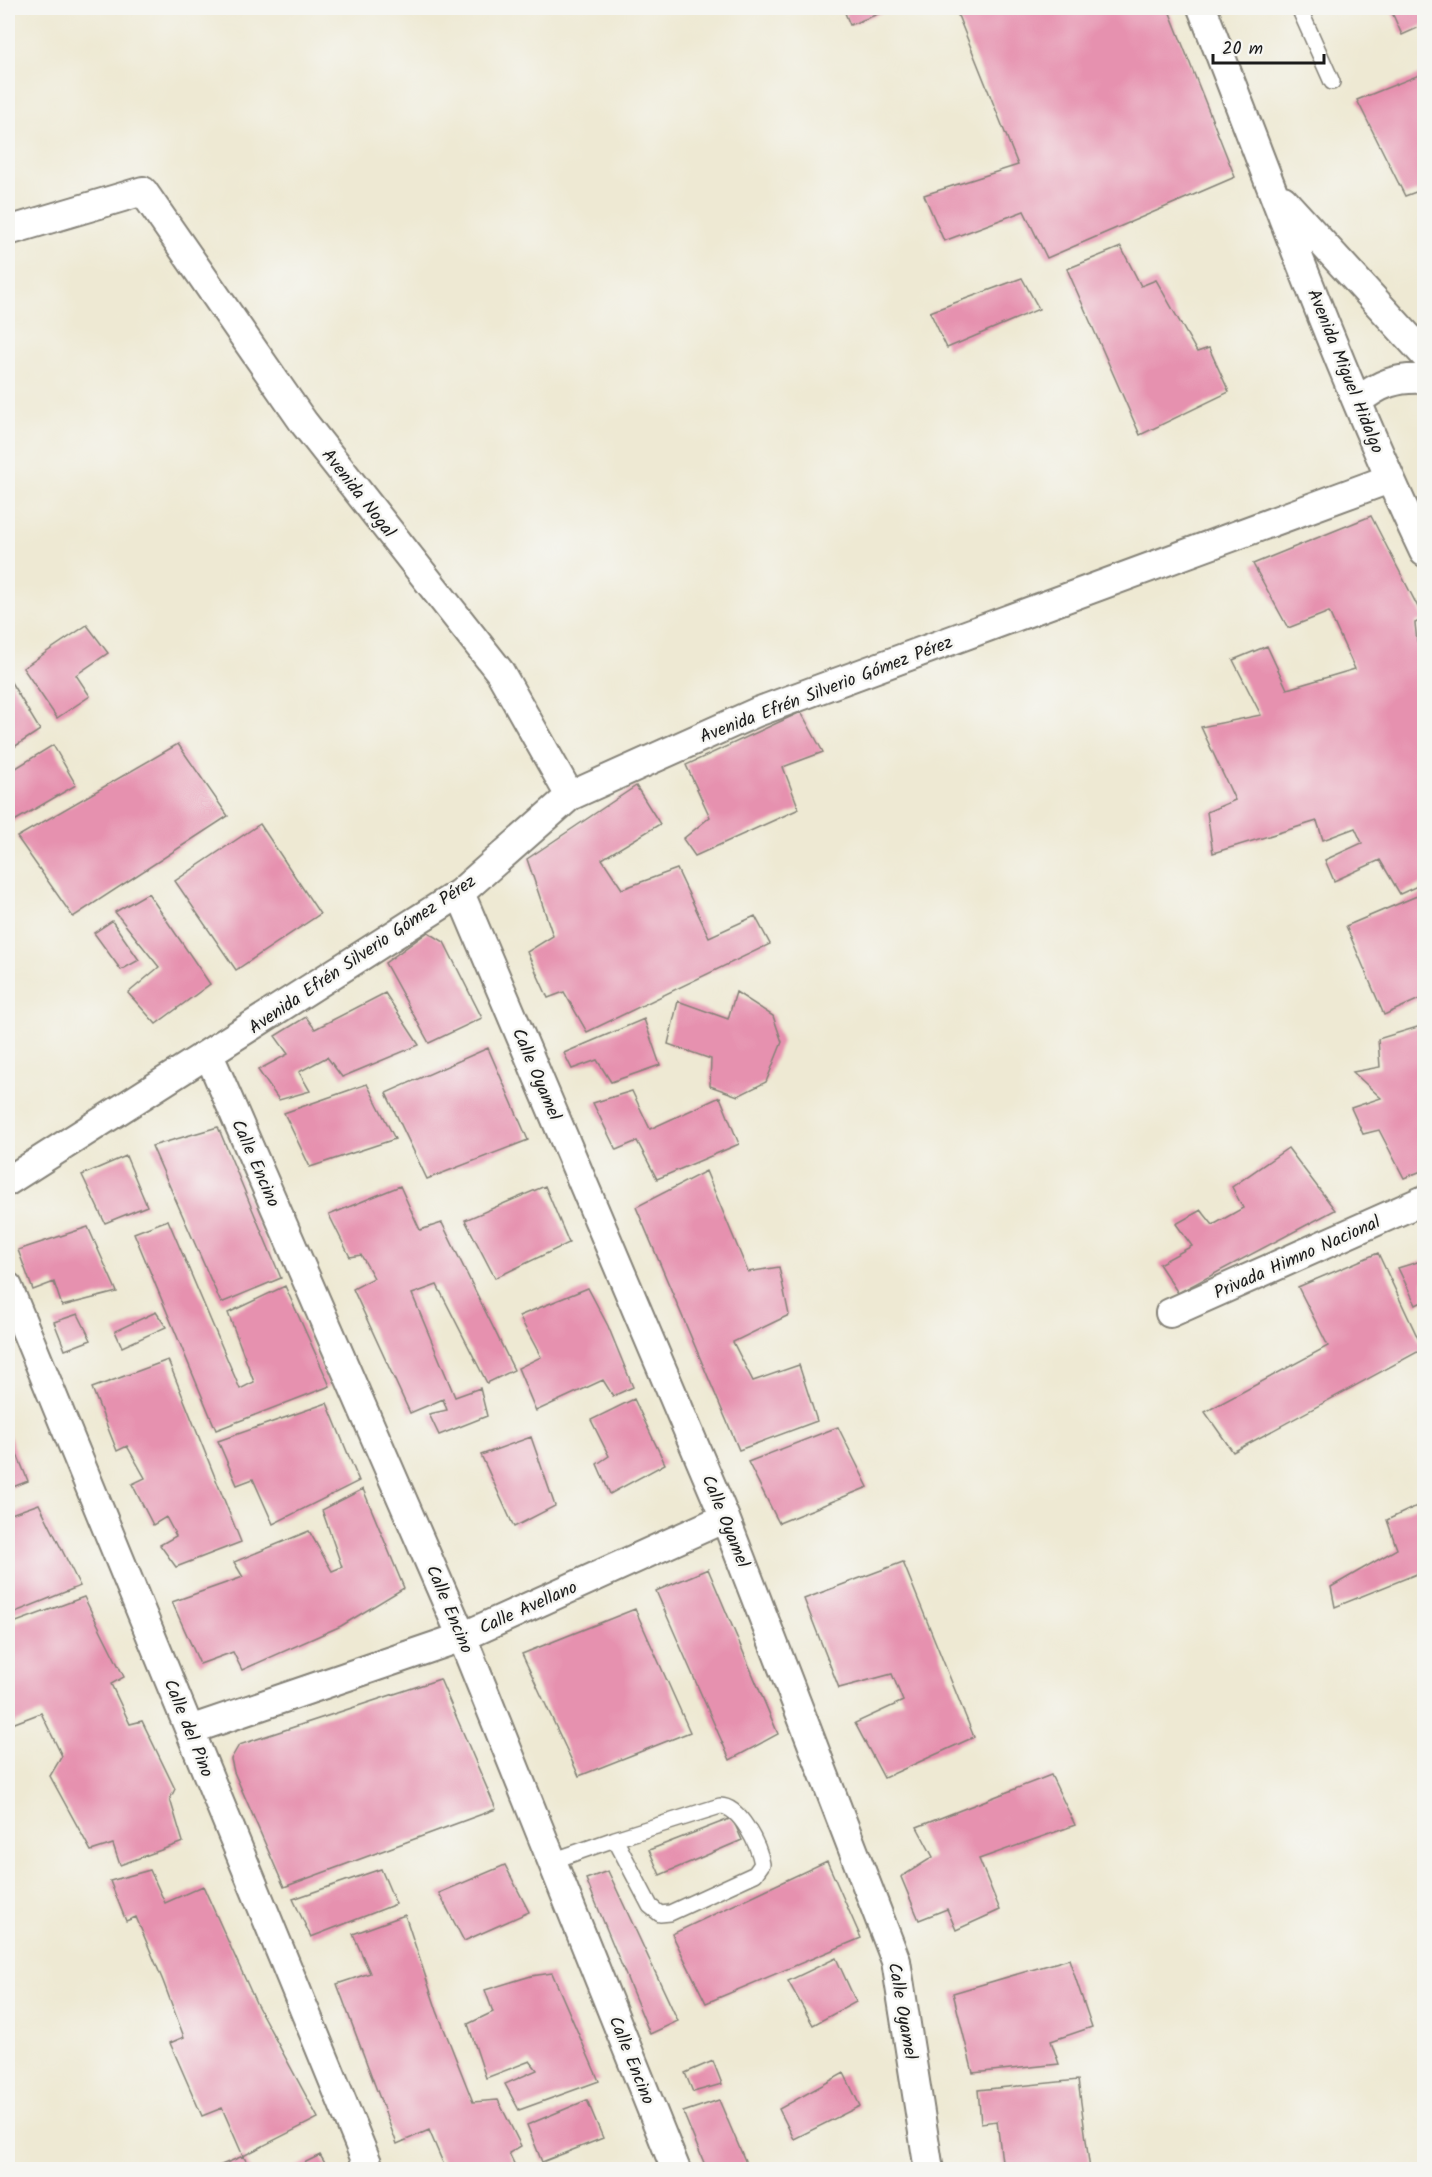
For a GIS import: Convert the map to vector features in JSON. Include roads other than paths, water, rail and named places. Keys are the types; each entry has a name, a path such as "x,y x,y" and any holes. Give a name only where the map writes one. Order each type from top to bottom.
{"street":[{"name":"Avenida Miguel Hidalgo","path":"1202,8 1389,479 1425,552"},
{"name":"Avenida Miguel Hidalgo","path":"1272,187 1425,354"},
{"name":"Avenida Nogal","path":"8,231 144,191 304,423 500,672 570,796"},
{"path":"1358,401 1377,386 1405,378 1425,379"},
{"name":"Avenida Efrén Silverio Gómez Pérez","path":"8,1181 209,1055 460,892 570,796 757,712 1389,479"},
{"name":"Calle Oyamel","path":"460,892 725,1518 896,1961 929,2169"},
{"name":"Calle Encino","path":"209,1055 462,1637 676,2169"},
{"name":"Privada Himno Nacional","path":"1170,1313 1425,1200"},
{"name":"Calle del Pino","path":"8,1287 370,2169"},
{"name":"Calle Avellano","path":"189,1730 462,1637 725,1518"}],"lane":[{"path":"1299,8 1332,82"},
{"path":"552,1861 615,1839 720,1806 728,1806 736,1813 761,1855 762,1864 755,1874 670,1913 660,1914 650,1906 615,1839"}]}
